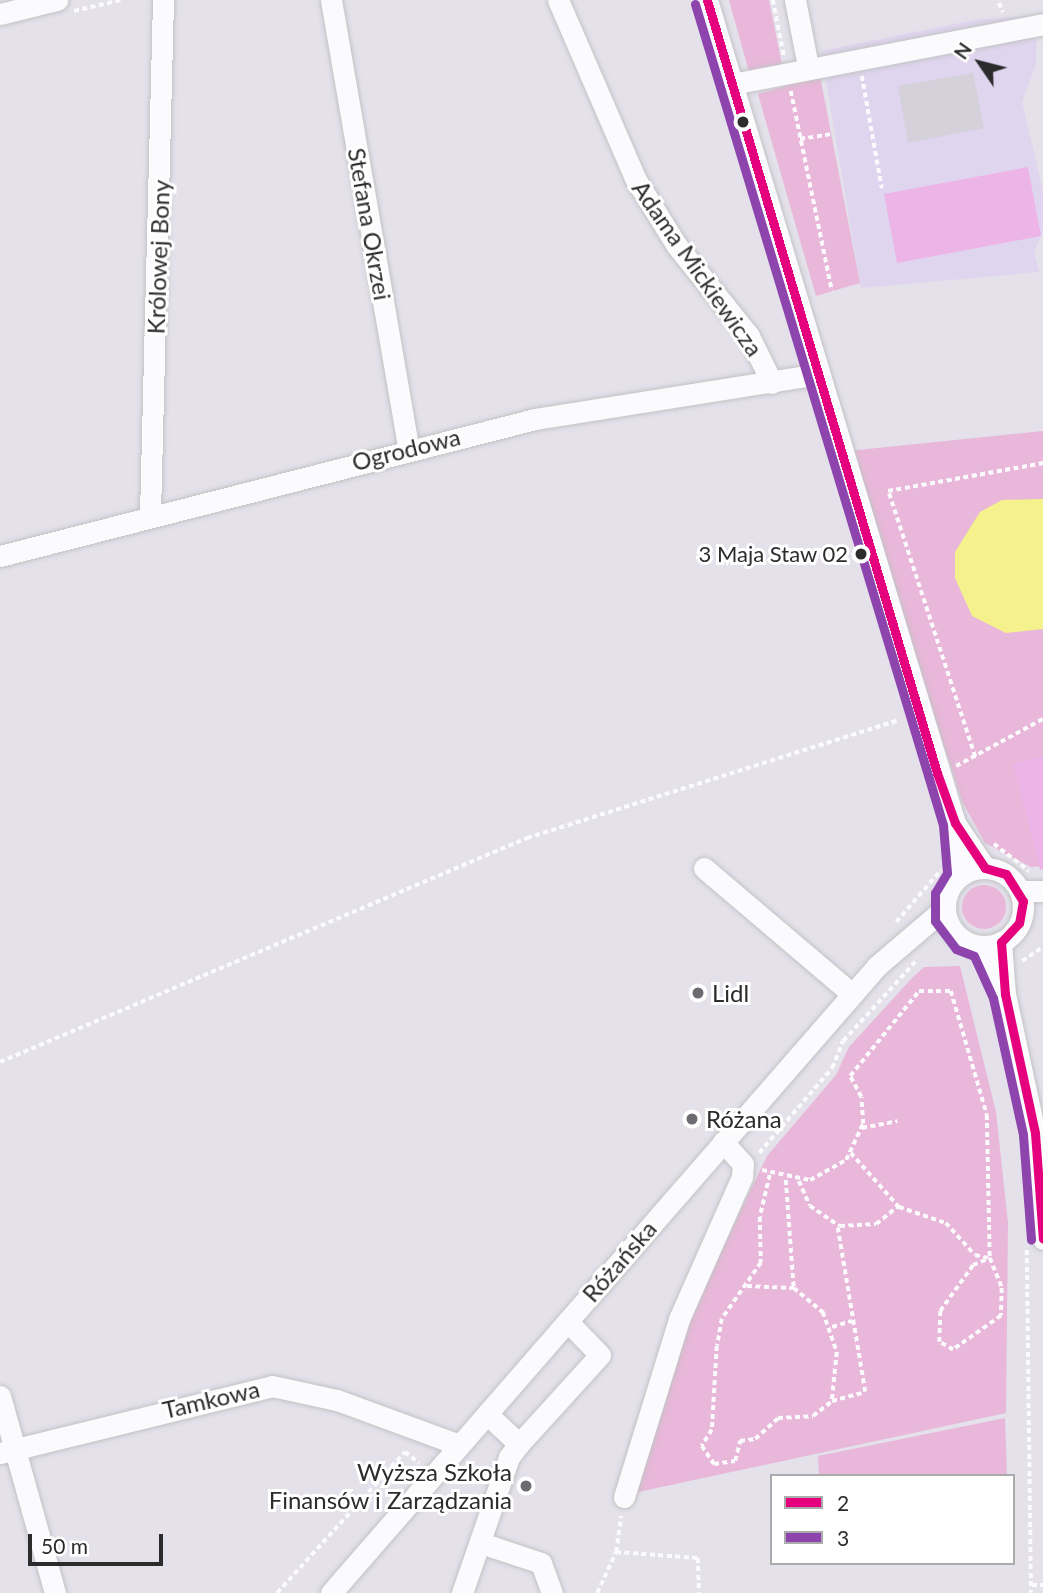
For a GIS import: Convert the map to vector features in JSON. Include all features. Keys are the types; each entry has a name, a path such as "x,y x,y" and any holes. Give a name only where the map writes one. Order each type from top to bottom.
{"street":[{"path":"0,14 57,0"},
{"name":"Królowej Bony","path":"150,514 163,0"},
{"name":"Stefana Okrzei","path":"331,0 408,447"},
{"name":"Adama Mickiewicza","path":"558,0 636,180 677,246 749,336 772,383"},
{"path":"707,0 937,773 955,823 985,868"},
{"path":"795,0 808,66"},
{"path":"732,84 808,66 1043,24"},
{"name":"Ogrodowa","path":"0,556 408,447 573,412 818,374"},
{"path":"955,823 960,876 948,917 992,944 1039,1132 1041,1167 1035,1238"},
{"path":"704,868 852,994"},
{"path":"960,876 985,868 1006,874 1029,903"},
{"path":"992,944 1042,885"},
{"name":"Różańska","path":"331,1593 852,994 913,936 948,917"},
{"path":"624,1497 679,1318 743,1177 743,1164 723,1142"},
{"path":"462,1593 519,1444 600,1355 567,1321"},
{"name":"Tamkowa","path":"8,1451 272,1386 337,1400 459,1445"},
{"path":"0,1396 8,1451 55,1593"},
{"path":"487,1414 519,1444"},
{"path":"481,1543 541,1563 552,1593"}],"path":[{"path":"773,0 832,291"},
{"path":"858,57 882,188"},
{"path":"800,139 831,134"},
{"path":"975,757 888,491 1043,463"},
{"path":"937,773 975,757 1043,719"},
{"path":"0,1062 527,838 901,720"},
{"path":"986,835 1042,885"},
{"path":"890,929 943,868 942,861"},
{"path":"1015,963 1043,947"},
{"path":"758,1168 770,1175 799,1181 823,1176 851,1153 862,1128 861,1097 850,1076 919,990 951,991 987,1115 990,1258 1002,1288 1001,1316 953,1350 939,1342 940,1311 972,1265 990,1258"},
{"path":"862,1128 897,1121"},
{"path":"851,1153 898,1206 946,1223 975,1255 990,1258"},
{"path":"770,1175 760,1217 761,1263 722,1320 705,1456 714,1464 735,1461 740,1441 755,1439 771,1422 813,1416 832,1401 865,1392 836,1225"},
{"path":"786,1180 794,1288 832,1327 837,1352 832,1401"},
{"path":"799,1181 810,1206 836,1225 864,1227 898,1206"},
{"path":"1031,1593 1035,1238"},
{"path":"747,1286 794,1288"},
{"path":"832,1327 852,1321"},
{"path":"277,1593 411,1445"},
{"path":"597,1593 616,1552 624,1497"},
{"path":"616,1552 698,1558 699,1593"},
{"path":"1032,1585 1043,1585"}],"shaded area":[{"path":"729,0 769,0 782,65 749,72"},
{"path":"1037,15 1036,64 1022,102 1043,191 1043,231 1034,252 1039,272 861,288 821,51 974,20"},
{"path":"973,73 984,128 908,143 898,86"},
{"path":"820,76 860,283 816,296 758,94"},
{"path":"1028,167 1041,236 897,263 884,194"},
{"path":"1043,431 1043,866 1031,867 985,843 962,801 848,451"},
{"path":"1043,499 1043,629 1006,633 972,616 955,578 955,552 980,512 1002,500"},
{"path":"1043,756 1043,869 1040,870 1013,764"},
{"path":"984,885 993,886 1000,891 1005,898 1005,916 1000,923 993,928 984,929 975,928 968,923 963,916 962,907 963,898 968,891 975,886"},
{"path":"960,966 996,1112 1008,1223 1006,1413 638,1492 661,1397 696,1304 767,1156 836,1075 849,1047 912,978 924,967"},
{"path":"1005,1418 1007,1474 819,1474 818,1456"}],"transit line":[{"name":"2","path":"707,0 937,773 955,823 985,868 1006,874 1023,901 1019,923 1001,942 1005,994 1035,1133 1043,1239"},
{"name":"3","path":"695,4 943,825 947,873 935,893 935,921 956,949 974,956 993,998 1023,1135 1031,1240"}],"place":[{"name":"3 Maja Staw 02","path":"861,554"},
{"name":"Lidl","path":"698,993"},
{"name":"Różana","path":"692,1119"},
{"name":"Wyższa Szkoła Finansów i Zarządzania","path":"526,1486"}]}
